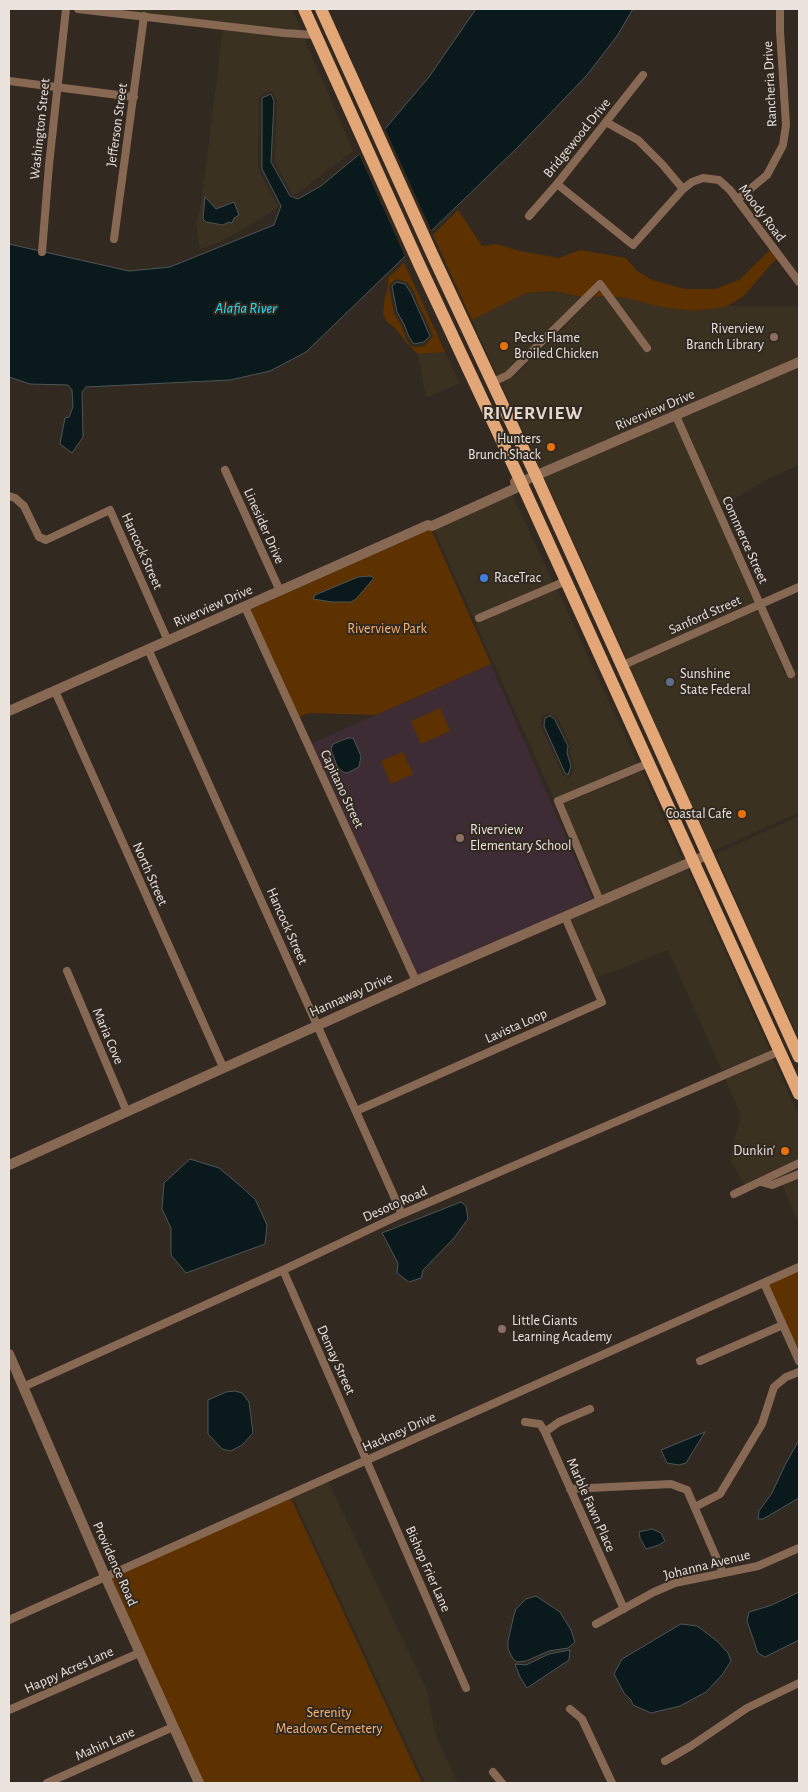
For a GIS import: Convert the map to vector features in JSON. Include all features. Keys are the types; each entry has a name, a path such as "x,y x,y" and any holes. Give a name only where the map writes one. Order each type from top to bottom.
{"main road":[{"path":"304,9 419,264 522,482 799,1094"},
{"path":"321,9 432,254 536,476 799,1057"},
{"path":"450,330 464,341 481,377 493,382"},
{"path":"569,586 585,606 609,657 621,666"},
{"path":"609,676 614,676 619,680 653,754 668,770"},
{"path":"744,971 764,996 779,1030 789,1035"},
{"path":"780,1051 791,1057 799,1075"}],"street":[{"name":"Washington Street","path":"42,252 66,9"},
{"path":"78,9 315,35"},
{"name":"Rancheria Drive","path":"737,200 767,175 783,145 786,125 780,9"},
{"name":"Jefferson Street","path":"114,238 144,16"},
{"name":"Bridgewood Drive","path":"529,216 557,184 643,75"},
{"path":"9,81 134,96"},
{"path":"606,122 638,140 683,189"},
{"name":"Moody Road","path":"557,184 633,245 683,189 692,182 703,178 719,180 737,200 799,282"},
{"path":"493,382 508,375 600,284 647,348"},
{"name":"Riverview Drive","path":"9,711 428,525 432,526 516,488 522,482 799,362"},
{"name":"Commerce Street","path":"676,416 791,674"},
{"name":"Linesider Drive","path":"225,470 280,592"},
{"name":"Hancock Street","path":"9,496 15,498 24,506 39,537 46,540 110,510 168,641"},
{"path":"480,618 569,586"},
{"name":"Sanford Street","path":"621,666 799,587"},
{"name":"Capitano Street","path":"245,607 416,981"},
{"name":"Hancock Street","path":"148,650 402,1214"},
{"name":"North Street","path":"55,691 223,1067"},
{"path":"600,902 558,801 649,764"},
{"name":"Hannaway Drive","path":"9,1165 126,1110 416,981 707,855"},
{"name":"Lavista Loop","path":"356,1111 602,1002 565,918"},
{"name":"Maria Cove","path":"67,971 126,1110"},
{"name":"Desoto Road","path":"23,1387 283,1270 402,1214 780,1051"},
{"path":"734,1194 799,1163"},
{"path":"761,1182 772,1185 799,1174"},
{"name":"Hackney Drive","path":"9,1620 799,1267"},
{"name":"Demay Street","path":"283,1270 367,1460"},
{"path":"764,1283 799,1360"},
{"path":"700,1361 783,1325"},
{"name":"Providence Road","path":"10,1360 139,1653 199,1783"},
{"path":"695,1507 720,1494 762,1424 774,1387 786,1377 799,1372"},
{"path":"525,1422 540,1424 545,1432 559,1422 590,1409"},
{"name":"Marble Fawn Place","path":"545,1432 624,1609"},
{"name":"Bishop Frier Lane","path":"367,1460 466,1688"},
{"path":"570,1490 671,1484 687,1490 723,1573"},
{"name":"Johanna Avenue","path":"596,1624 654,1592 675,1583 758,1566 799,1548"},
{"name":"Happy Acres Lane","path":"9,1710 139,1653"},
{"path":"664,1762 747,1708 799,1683"},
{"path":"570,1709 582,1719 612,1783"},
{"name":"Mahin Lane","path":"47,1783 173,1727"},
{"path":"493,1772 502,1783"}],"shaded area":[{"path":"113,9 292,9 301,30 283,29"},
{"path":"223,29 304,38 353,151 295,195 292,194 275,162 277,99 272,91 261,95 259,98 258,169 278,206 277,209 220,242 200,249 196,225 202,199","holes":["232,202 239,215 233,221 226,223 202,211 210,203 216,209 219,209"]},
{"path":"554,291 582,297 506,372 497,376 472,320 526,293"},
{"path":"608,296 693,311 727,306 799,306 799,357 540,469 501,383 511,378 525,366 593,297"},
{"path":"445,352 460,383 426,398 418,354"},
{"path":"799,366 799,465 772,477 721,506 681,418"},
{"path":"675,421 755,602 627,659 544,477"},
{"path":"512,494 553,582 475,616 478,623 557,589 638,764 557,797 555,802 434,529","holes":["549,713 557,717 571,746 570,753 574,767 573,773 569,778 563,775 541,726 542,716"]},
{"path":"758,608 785,674 799,668 799,813 713,851 626,666"},
{"name":"Riverview Elementary School","path":"491,664 592,898 417,977 310,744"},
{"path":"642,771 683,861 602,896 563,804"},
{"path":"799,816 799,1039 716,854"},
{"path":"687,868 770,1051 722,1071 668,950 596,978 570,920"},
{"path":"773,1058 799,1116 799,1159 760,1178 758,1177 745,1185 731,1162 733,1145 741,1115 725,1079"},
{"path":"799,1174 799,1223 781,1182"},
{"path":"328,1481 428,1693 435,1734 458,1783 425,1783 293,1497"}],"green space":[{"path":"458,210 482,246 496,244 520,251 559,258 580,250 626,258 637,271 652,280 685,289 715,289 739,280 770,250 777,259 744,296 725,307 693,311 662,307 627,298 593,297 605,285 600,279 582,297 554,291 526,293 472,320 433,235"},
{"path":"404,263 445,352 418,354 395,328 387,322 383,314 388,278","holes":["396,279 407,282 414,292 433,336 425,346 411,346 394,313 390,284"]},
{"name":"Riverview Park","path":"431,529 491,664 376,715 309,713 297,718 249,610"},
{"path":"440,708 450,731 421,744 411,721"},
{"path":"403,752 413,774 391,784 381,761"},
{"path":"799,1269 799,1357 765,1284"},
{"name":"Serenity Meadows Cemetery","path":"289,1494 422,1783 201,1783 111,1579"}],"water":[{"name":"Alafia River","path":"476,9 633,9 617,36 587,75 517,148 306,352 270,371 230,380 86,387 82,392 83,437 72,453 60,444 65,418 69,417 73,407 72,390 68,385 30,384 9,377 9,244 129,271 170,267 274,225 281,206 262,169 262,98 271,94 274,101 271,162 290,196 298,199 321,186 373,143 429,77"},
{"path":"205,197 216,209 234,202 239,215 234,218 232,223 229,222 223,225 206,222 203,219"},
{"path":"397,282 405,284 411,293 430,336 424,342 414,344 397,312 392,286"},
{"path":"370,576 374,578 356,599 351,602 313,599 315,595 358,577"},
{"path":"550,716 554,718 568,746 567,753 571,766 568,775 565,773 544,726 545,718"},
{"path":"353,738 361,756 359,767 347,773 337,766 331,749 333,744"},
{"path":"190,1159 219,1168 237,1183 255,1199 267,1225 265,1244 186,1273 171,1255 171,1228 162,1209 164,1183"},
{"path":"461,1202 466,1206 468,1219 454,1238 423,1270 421,1278 409,1282 397,1273 398,1263 382,1233"},
{"path":"235,1391 242,1393 249,1402 253,1433 242,1445 231,1451 222,1449 208,1434 208,1400 226,1392"},
{"path":"705,1432 686,1463 679,1465 667,1463 661,1450"},
{"path":"799,1440 799,1498 763,1519 758,1519 759,1511 772,1493"},
{"path":"652,1529 661,1533 665,1541 646,1549 639,1532"},
{"path":"799,1592 799,1640 765,1657 758,1653 747,1621 749,1612 772,1605"},
{"path":"536,1596 560,1612 571,1630 575,1642 568,1648 549,1651 526,1661 517,1662 513,1659 508,1649 514,1615 516,1609 526,1599"},
{"path":"681,1624 697,1626 717,1641 728,1653 731,1661 722,1675 706,1692 680,1706 651,1713 633,1705 614,1674 622,1659"},
{"path":"570,1650 569,1660 527,1688 515,1664 526,1665 549,1654"}],"pier":[{"path":"384,126 433,234 406,259 358,152"}],"place":[{"name":"Riverview Branch Library","path":"774,337"},
{"name":"Pecks Flame Broiled Chicken","path":"504,346"},
{"name":"Hunters Brunch Shack","path":"551,447"},
{"name":"RaceTrac","path":"484,578"},
{"name":"Sunshine State Federal","path":"670,682"},
{"name":"Coastal Cafe","path":"742,814"},
{"name":"Riverview Elementary School","path":"460,838"},
{"name":"Dunkin'","path":"785,1151"},
{"name":"Little Giants Learning Academy","path":"502,1329"}],"district":[{"name":"RIVERVIEW","path":"533,413"}]}
